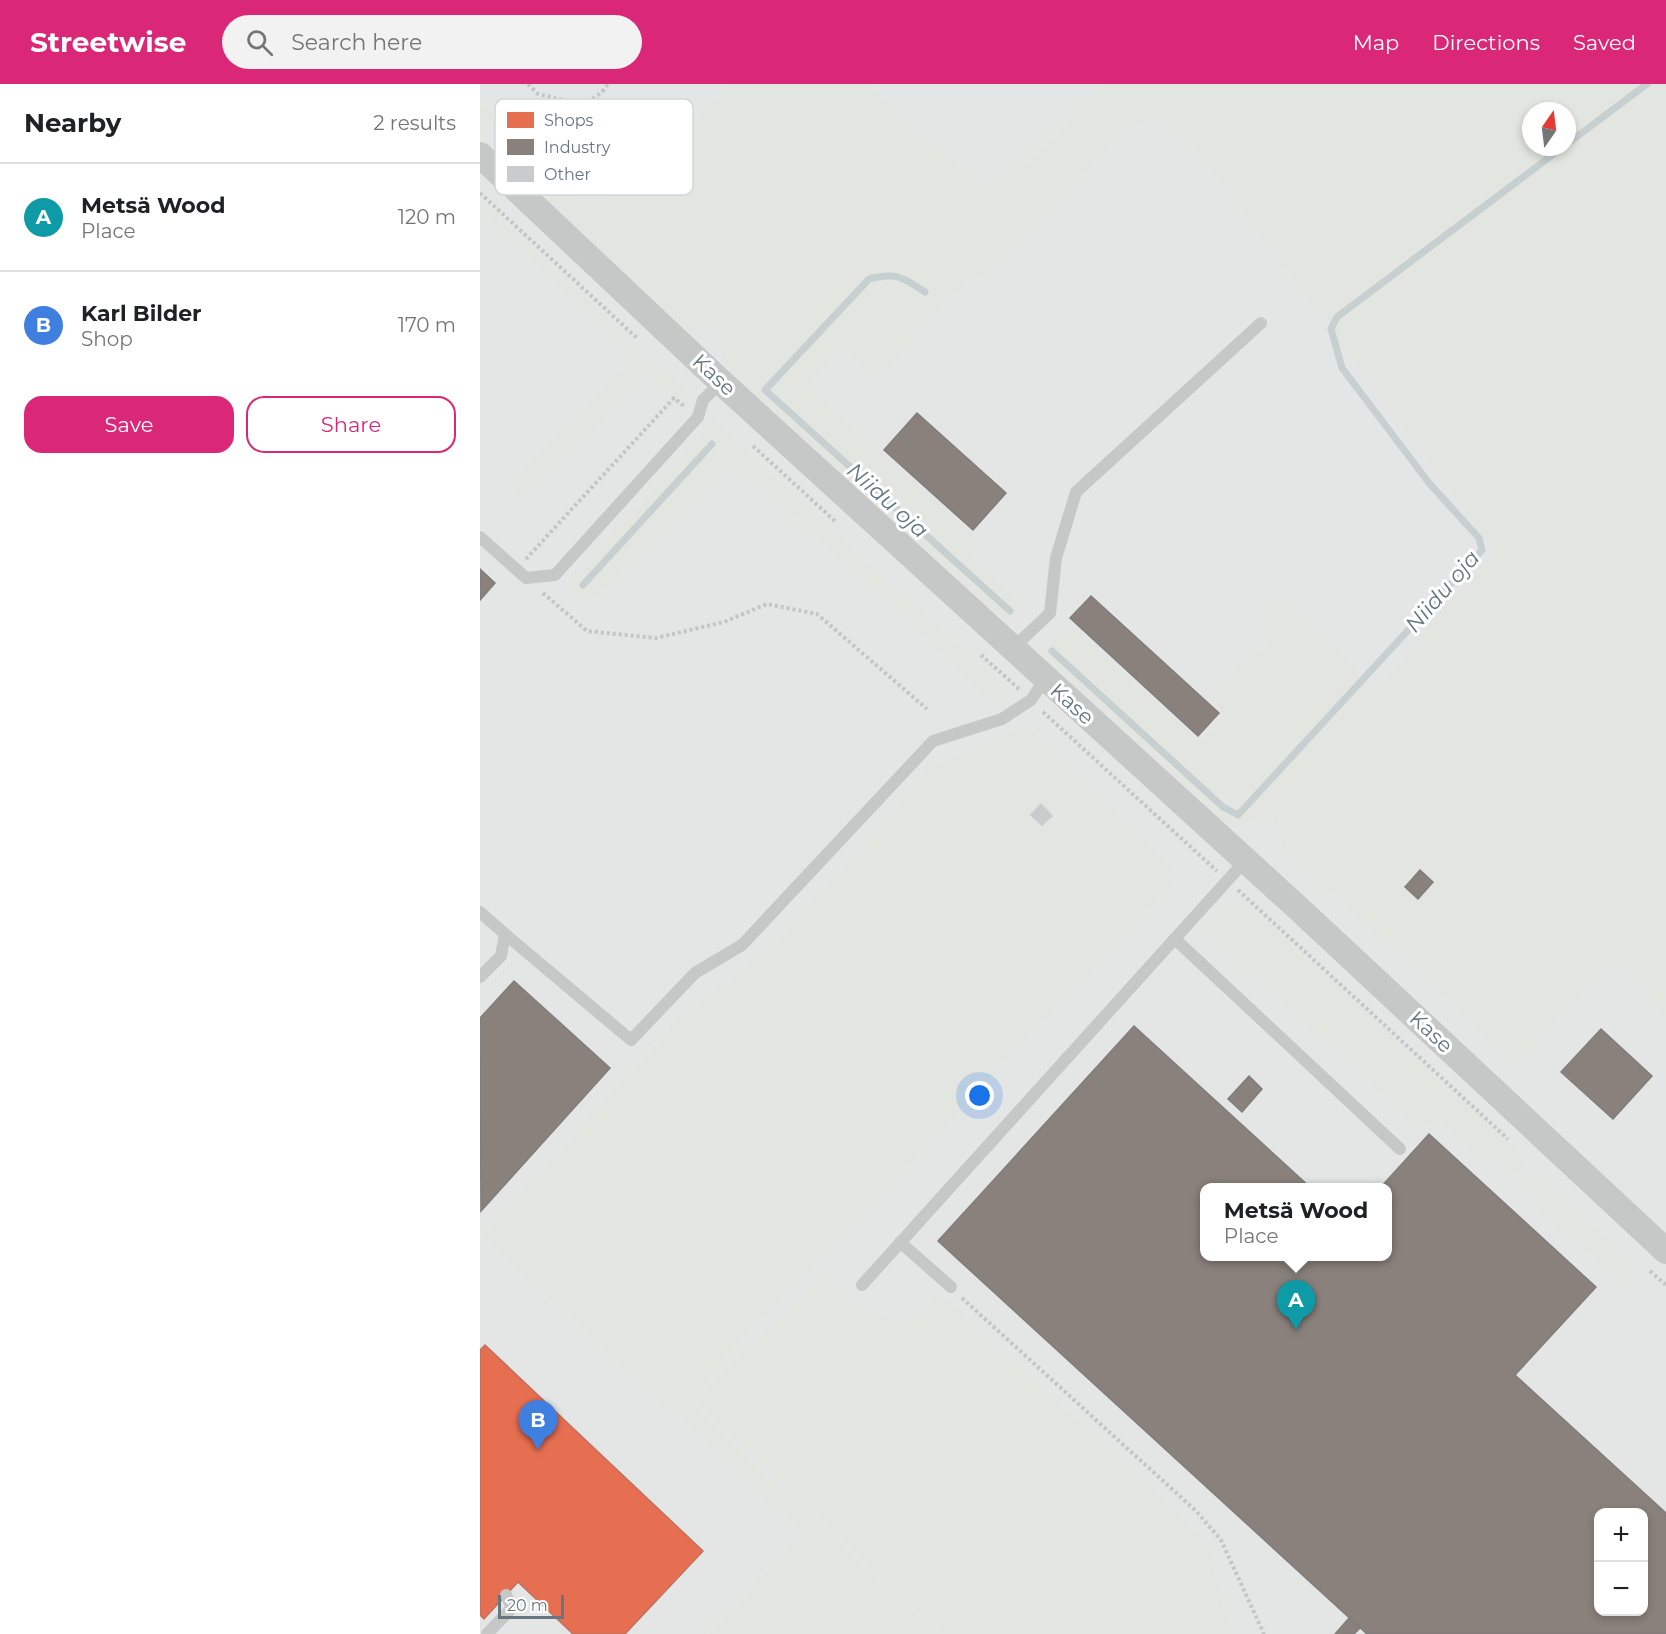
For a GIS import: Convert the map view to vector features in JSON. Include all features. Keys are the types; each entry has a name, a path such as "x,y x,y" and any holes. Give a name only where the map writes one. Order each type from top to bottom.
{"street":[{"name":"Kase","path":"480,155 495,169"},
{"name":"Kase","path":"522,195 721,382 1245,861 1666,1251"}],"lane":[{"path":"1012,649 1050,613 1056,558 1076,492 1261,323"},
{"path":"480,537 526,578 555,575 698,417 703,400 721,382"},
{"path":"480,912 631,1040 696,974 742,945 933,741 1002,720 1030,700 1045,679"},
{"path":"862,1285 1245,861"},
{"path":"480,977 501,956 505,934"},
{"path":"1175,939 1400,1149"},
{"path":"900,1242 951,1287"},
{"path":"487,1634 512,1608 506,1595"}],"path":[{"path":"528,84 538,94 559,99"},
{"path":"593,99 602,93 608,84"},
{"path":"480,193 646,347"},
{"path":"525,560 674,398 687,408 698,395 703,400"},
{"path":"752,445 839,525"},
{"path":"526,578 587,631 656,638 724,622 767,604 818,614 927,709"},
{"path":"981,654 1516,1147"},
{"path":"1646,1267 1666,1285"},
{"path":"951,1287 1195,1510 1221,1539 1264,1634"}],"shaded area":[{"path":"480,84 1225,84 1666,779 1666,1634 939,1634 688,1400 1179,876 1027,724 774,945 685,1011 480,1236"},
{"path":"731,84 868,84 992,197 1106,84 1666,84 1666,1017 1613,960 1517,1065 1284,849 1273,814 1259,827 1250,820 1239,827 1229,828 1046,662 1042,653 1068,624 1200,743 1225,715 1209,698 1231,673 1267,644 1273,628 1266,604 1277,595 1377,689 1494,550 1182,132 1157,120 1123,130 1034,229 974,282 967,281 879,377 841,348 807,387 978,540 969,553 1023,609 1011,618 992,611 721,364 722,353 729,342 712,326 691,333 583,236 541,195 571,195 583,201 600,200 603,195 693,195 693,123"},
{"path":"480,102 495,116 480,131"},
{"path":"480,201 692,397 687,405 645,377 526,502 509,485 634,357 480,211"},
{"path":"706,413 1011,693 1003,702 994,704 791,514 728,468 592,602 577,592 571,580 707,428"},
{"path":"1027,724 1180,876 688,1400 939,1634 708,1634 801,1533 480,1236 685,1011 774,945 930,767"},
{"path":"1239,897 1529,1161 1516,1175 1488,1153 1480,1159 1437,1117 1421,1132 1207,932 1219,911"},
{"path":"1535,1172 1640,1266 1627,1289 1536,1209 1542,1201 1525,1185"},
{"path":"480,1236 801,1533 708,1634 480,1634"},
{"path":"822,1270 864,1307 910,1326 938,1290 1204,1538 1229,1634 943,1634 696,1402"}],"building: Shops":[{"path":"485,1345 703,1551 625,1634 573,1634 518,1582 484,1619 480,1615 480,1350"}],"building: Industry":[{"path":"917,413 1006,493 973,530 884,450"},
{"path":"480,569 495,583 480,600"},
{"path":"1091,596 1219,713 1198,736 1070,618"},
{"path":"1420,870 1433,882 1418,899 1405,887"},
{"path":"514,981 610,1068 481,1211 480,1018"},
{"path":"1134,1026 1306,1183 1200,1183 1200,1261 1392,1261 1392,1183 1385,1183 1429,1134 1596,1287 1515,1375 1666,1513 1666,1634 1367,1634 938,1241"},
{"path":"1601,1029 1652,1076 1613,1119 1561,1072"},
{"path":"1249,1076 1262,1089 1242,1112 1228,1099"},
{"path":"1349,1618 1360,1628 1354,1634 1335,1634"}],"building: Other":[{"path":"1041,802 1054,816 1042,827 1029,815"}],"waterway":[{"name":"Niidu oja","path":"1576,137 1647,84"},
{"name":"Niidu oja","path":"1052,651 1223,807 1238,815 1482,550 1479,538 1429,483 1342,368 1331,329 1337,317 1551,156"},
{"name":"Niidu oja","path":"925,292 898,277 886,276 869,279 765,390 1010,611"},
{"name":"Niidu oja","path":"583,585 712,444"}],"place":[{"name":"Metsä Wood","path":"1296,1330"},
{"name":"Karl Bilder","path":"538,1450"}]}
